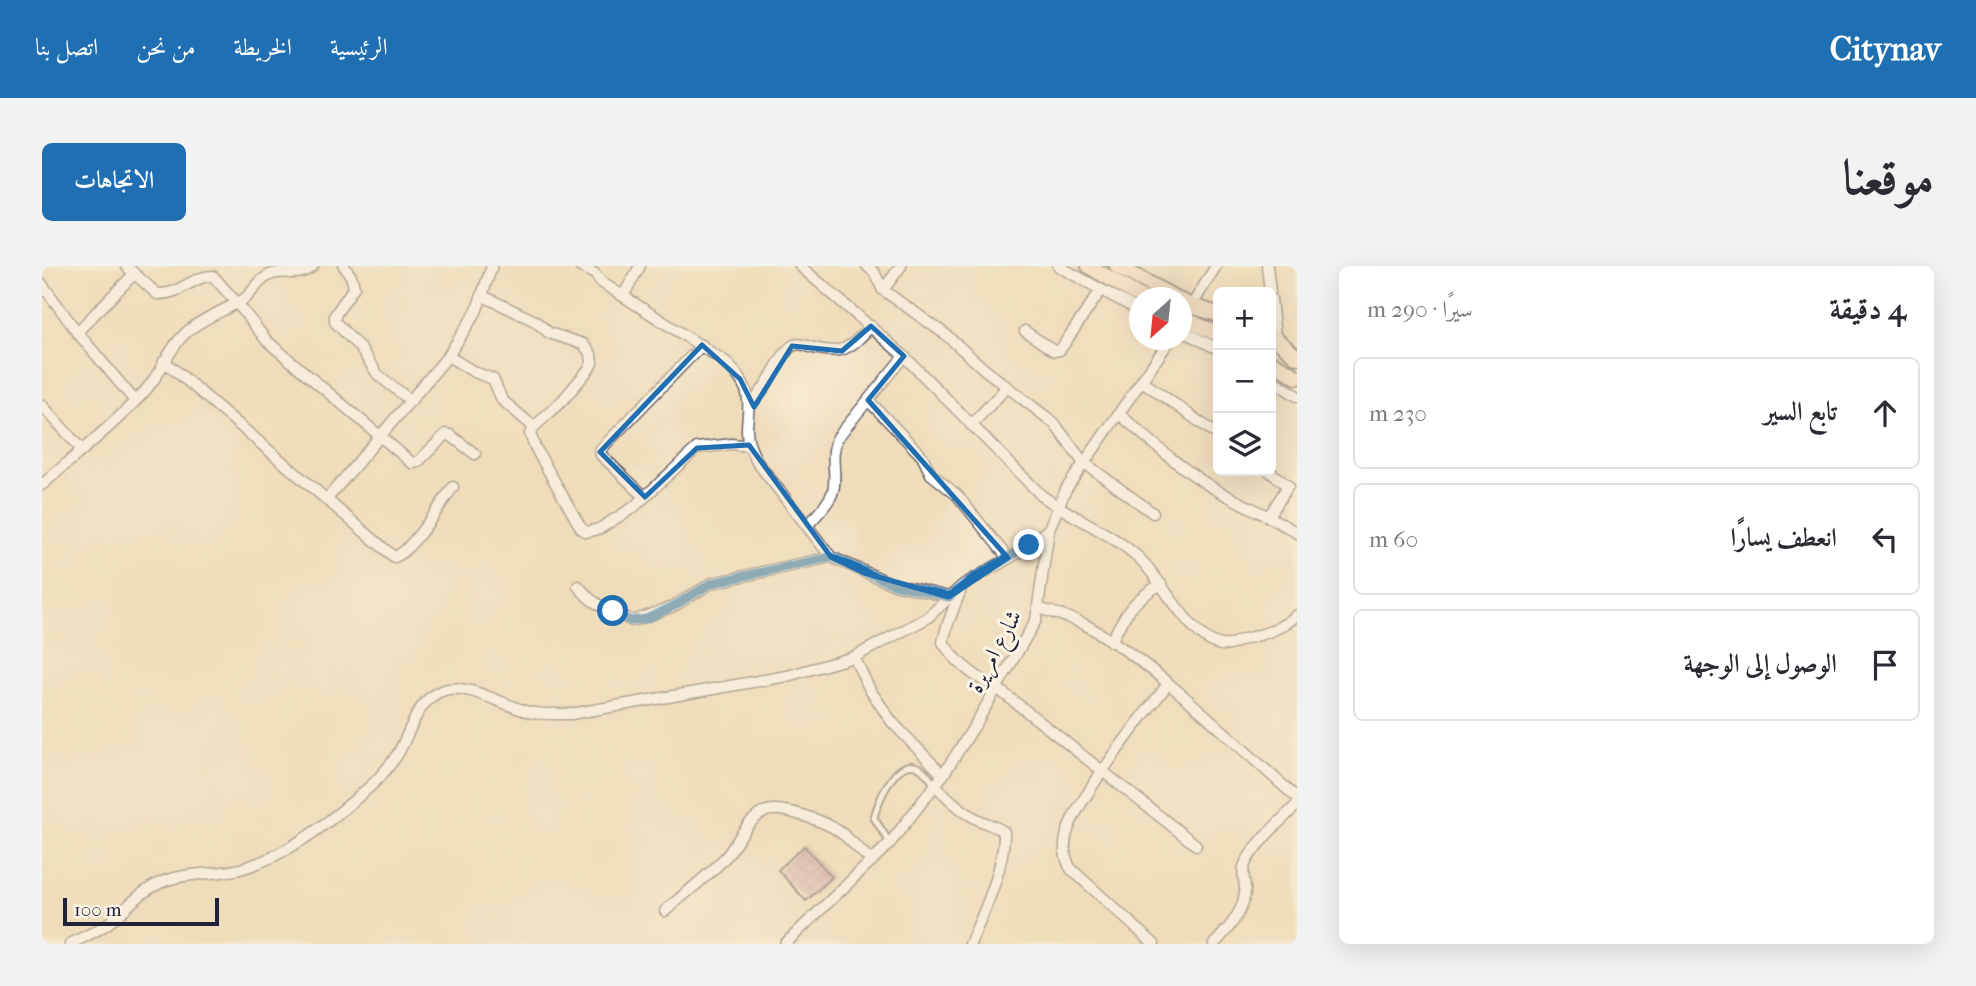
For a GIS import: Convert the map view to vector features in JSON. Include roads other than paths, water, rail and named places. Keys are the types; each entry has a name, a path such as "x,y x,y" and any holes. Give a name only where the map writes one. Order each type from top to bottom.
{"main road":[{"path":"1089,266 1129,290"},
{"path":"1120,267 1155,287"},
{"path":"1192,306 1213,312"},
{"path":"1192,325 1213,332"},
{"path":"1276,339 1297,357"},
{"path":"1276,365 1297,377"}],"street":[{"path":"42,485 148,388 171,350 192,327 245,299 266,277 289,270 304,274 313,266"},
{"path":"344,266 354,286 335,315 335,322 360,348 378,375 411,401"},
{"path":"326,500 448,356 476,312 492,266"},
{"path":"579,266 726,362 746,390 749,406 749,446 762,471 831,557 890,583 949,597"},
{"path":"623,296 640,266"},
{"path":"800,266 904,356 1041,495 1139,557 1197,631 1217,644 1230,645 1269,633 1297,615"},
{"path":"867,266 874,272 883,290 945,334 1006,388 1054,423 1083,462 1153,513"},
{"path":"883,290 901,266"},
{"path":"1058,266 1129,305"},
{"path":"1192,296 1216,266"},
{"path":"1267,266 1269,287"},
{"path":"76,332 130,270 157,294 176,292 200,278 213,276 267,341 414,464 446,434 475,454"},
{"path":"42,284 76,332 135,401"},
{"path":"1024,331 1054,351 1060,350 1101,290"},
{"path":"483,296 535,321 549,333 583,344 592,354 592,363 580,380 530,434 581,528 586,532 599,529 616,519 645,497 696,448 732,444 749,446"},
{"path":"749,406 764,390 782,357 792,346 801,344 817,349 842,351 849,348 871,326"},
{"path":"1192,330 1213,345"},
{"path":"645,497 601,455 600,450 702,345"},
{"name":"شارع امريرة","path":"785,944 890,843 936,786 1029,634 1038,608 1049,529 1057,507 1083,462 1163,350"},
{"path":"448,356 493,379 502,400 534,427"},
{"path":"807,526 827,503 832,492 833,448 838,437 904,356"},
{"path":"164,361 392,555 397,557 410,545 453,487"},
{"path":"1142,381 1213,431"},
{"path":"1276,382 1297,396"},
{"path":"971,425 1006,388"},
{"path":"868,400 922,456 931,474 957,495 1008,558"},
{"path":"42,405 82,450"},
{"path":"1119,414 1210,486 1297,533"},
{"path":"1269,516 1288,486 1275,476"},
{"path":"69,944 103,927 150,888 166,880 240,869 267,860 293,846 381,778 399,752 407,731 422,708 432,697 448,689 467,690 541,715 571,714 775,678 854,657 927,618 963,585 1029,545 1049,529"},
{"path":"578,586 599,605 633,621 672,607 712,583 831,557"},
{"path":"1111,642 1126,612 1143,595 1161,584"},
{"path":"963,585 943,642 950,654 1103,770 1196,845"},
{"path":"1038,608 1073,619 1111,642 1168,684 1297,798"},
{"path":"854,657 870,690 892,722 943,775"},
{"path":"1154,944 1071,869 1065,858 1068,830 1103,770 1168,684"},
{"path":"936,786 962,811 980,821 995,825 1004,832 1004,845 997,871 970,944"},
{"path":"1214,944 1227,929 1243,902 1246,890 1243,872 1248,859 1297,805"},
{"path":"666,911 729,853 740,834 765,811 776,808 826,824 839,831 872,861"}],"lane":[{"path":"890,843 874,818 877,804 892,778 904,766 912,765 919,767 936,786"}]}
